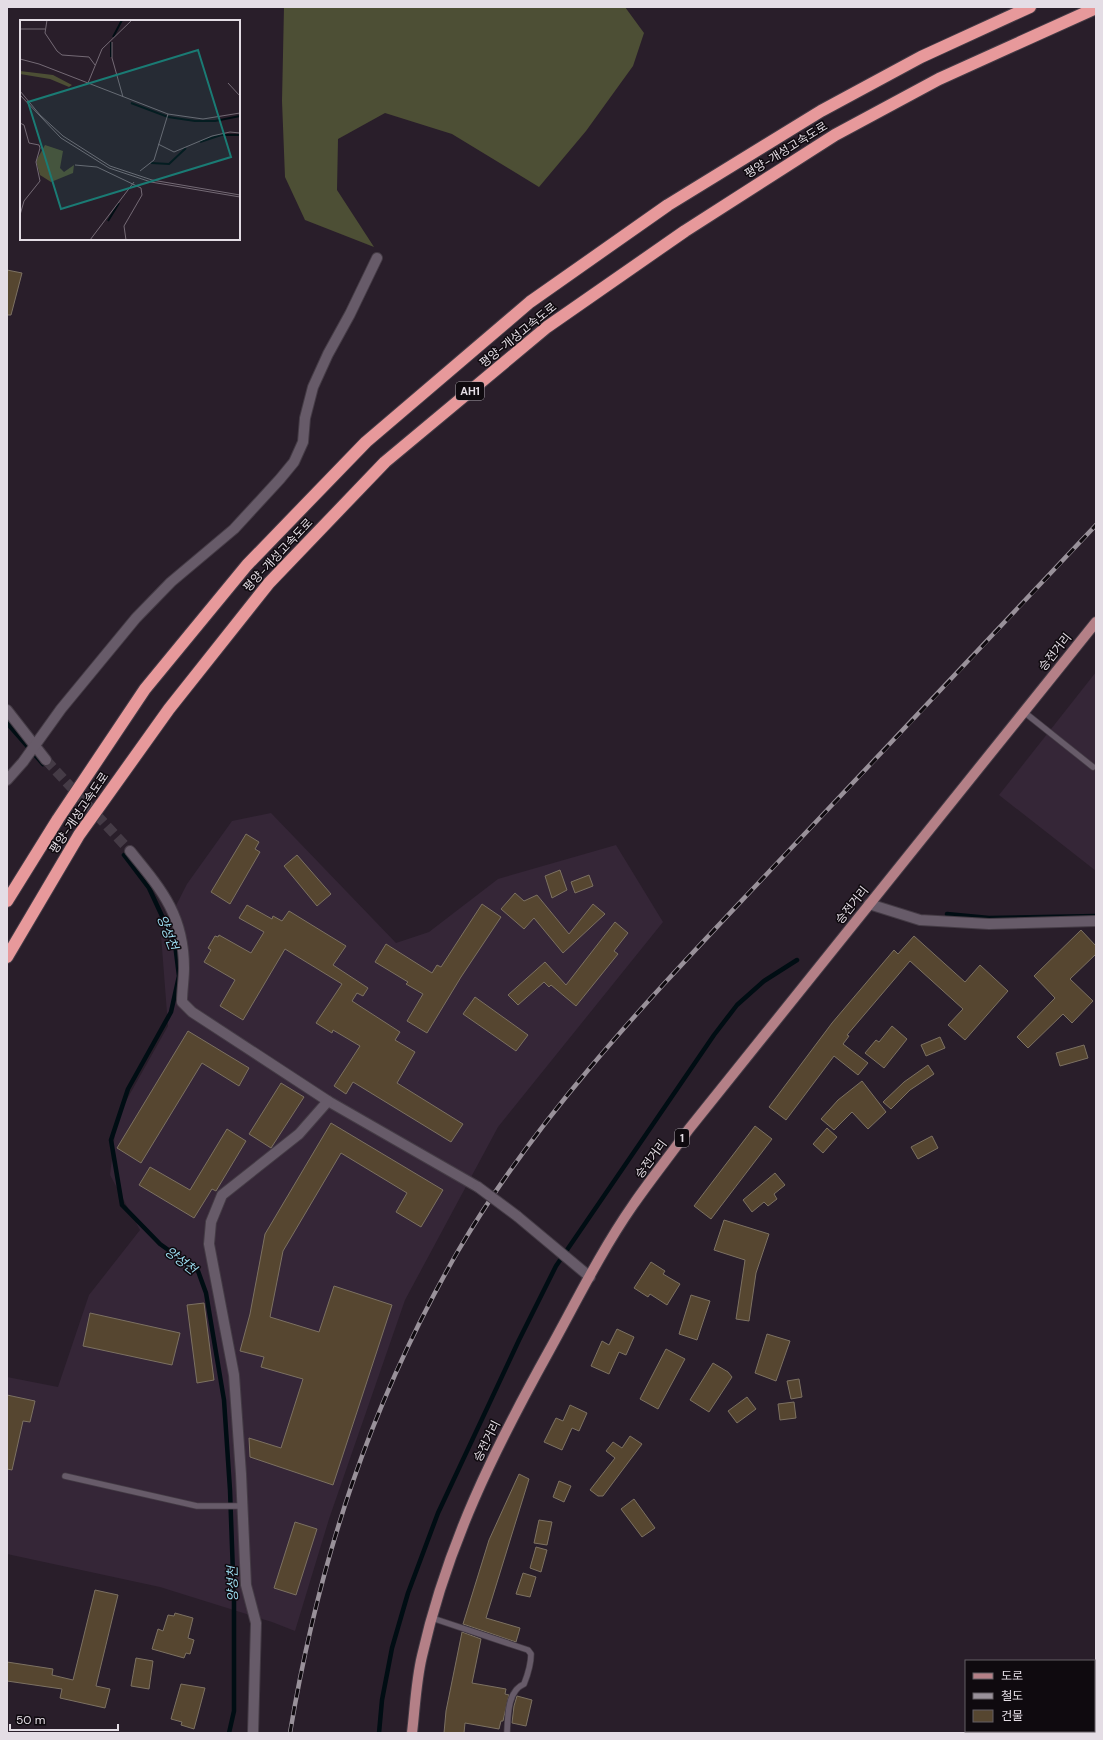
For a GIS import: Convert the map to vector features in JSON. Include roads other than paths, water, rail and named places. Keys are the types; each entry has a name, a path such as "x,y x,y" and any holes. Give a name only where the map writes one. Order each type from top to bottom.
{"highway":[{"name":"평양-개성고속도로","path":"7,902 58,819 145,689 247,565 366,442 530,302 668,205 821,111 920,57 1030,7"},
{"name":"평양-개성고속도로","path":"7,957 79,835 169,709 269,582 385,462 547,327 685,231 835,135 939,79 1096,8"}],"main road":[{"name":"승전거리","path":"412,1733 421,1657 459,1532 490,1461 590,1277 632,1206 689,1129 1096,622"}],"street":[{"path":"7,780 23,762 60,709 103,661 136,618 171,582 234,529 294,462 303,442 305,418 313,387 328,354 350,314 377,258"},
{"path":"7,710 46,760"},
{"path":"130,851 166,896 177,920 184,968 182,1002 192,1012 328,1101 478,1187 517,1216 590,1277"},
{"path":"869,904 920,920 989,924 1096,922"},
{"path":"253,1733 256,1623 246,1585 234,1374 209,1244 211,1222 222,1195 299,1134 328,1101"}],"lane":[{"path":"1024,712 1093,766"},
{"path":"65,1476 197,1506 241,1506"},
{"path":"432,1618 528,1650 531,1654 531,1663 524,1684 517,1687 514,1692 509,1710 507,1733"}],"waterway":[{"name":"양성천","path":"7,723 43,764"},
{"name":"양성천","path":"124,855 149,888 175,944 179,976 171,1012 128,1089 111,1140 122,1205 160,1244 198,1271 206,1293 224,1400 230,1490 234,1602 234,1711 229,1733"},
{"path":"947,914 989,918 1096,916"},
{"path":"379,1733 382,1700 392,1648 408,1593 438,1513 519,1340 556,1266 714,1035 737,1005 764,981 797,960"}],"tunnel":[{"path":"46,760 130,851"}],"railway":[{"path":"290,1733 316,1606 352,1484 374,1425 399,1367 427,1309 458,1251 490,1200 525,1150 562,1102 640,1010 722,921 1096,525"}]}
